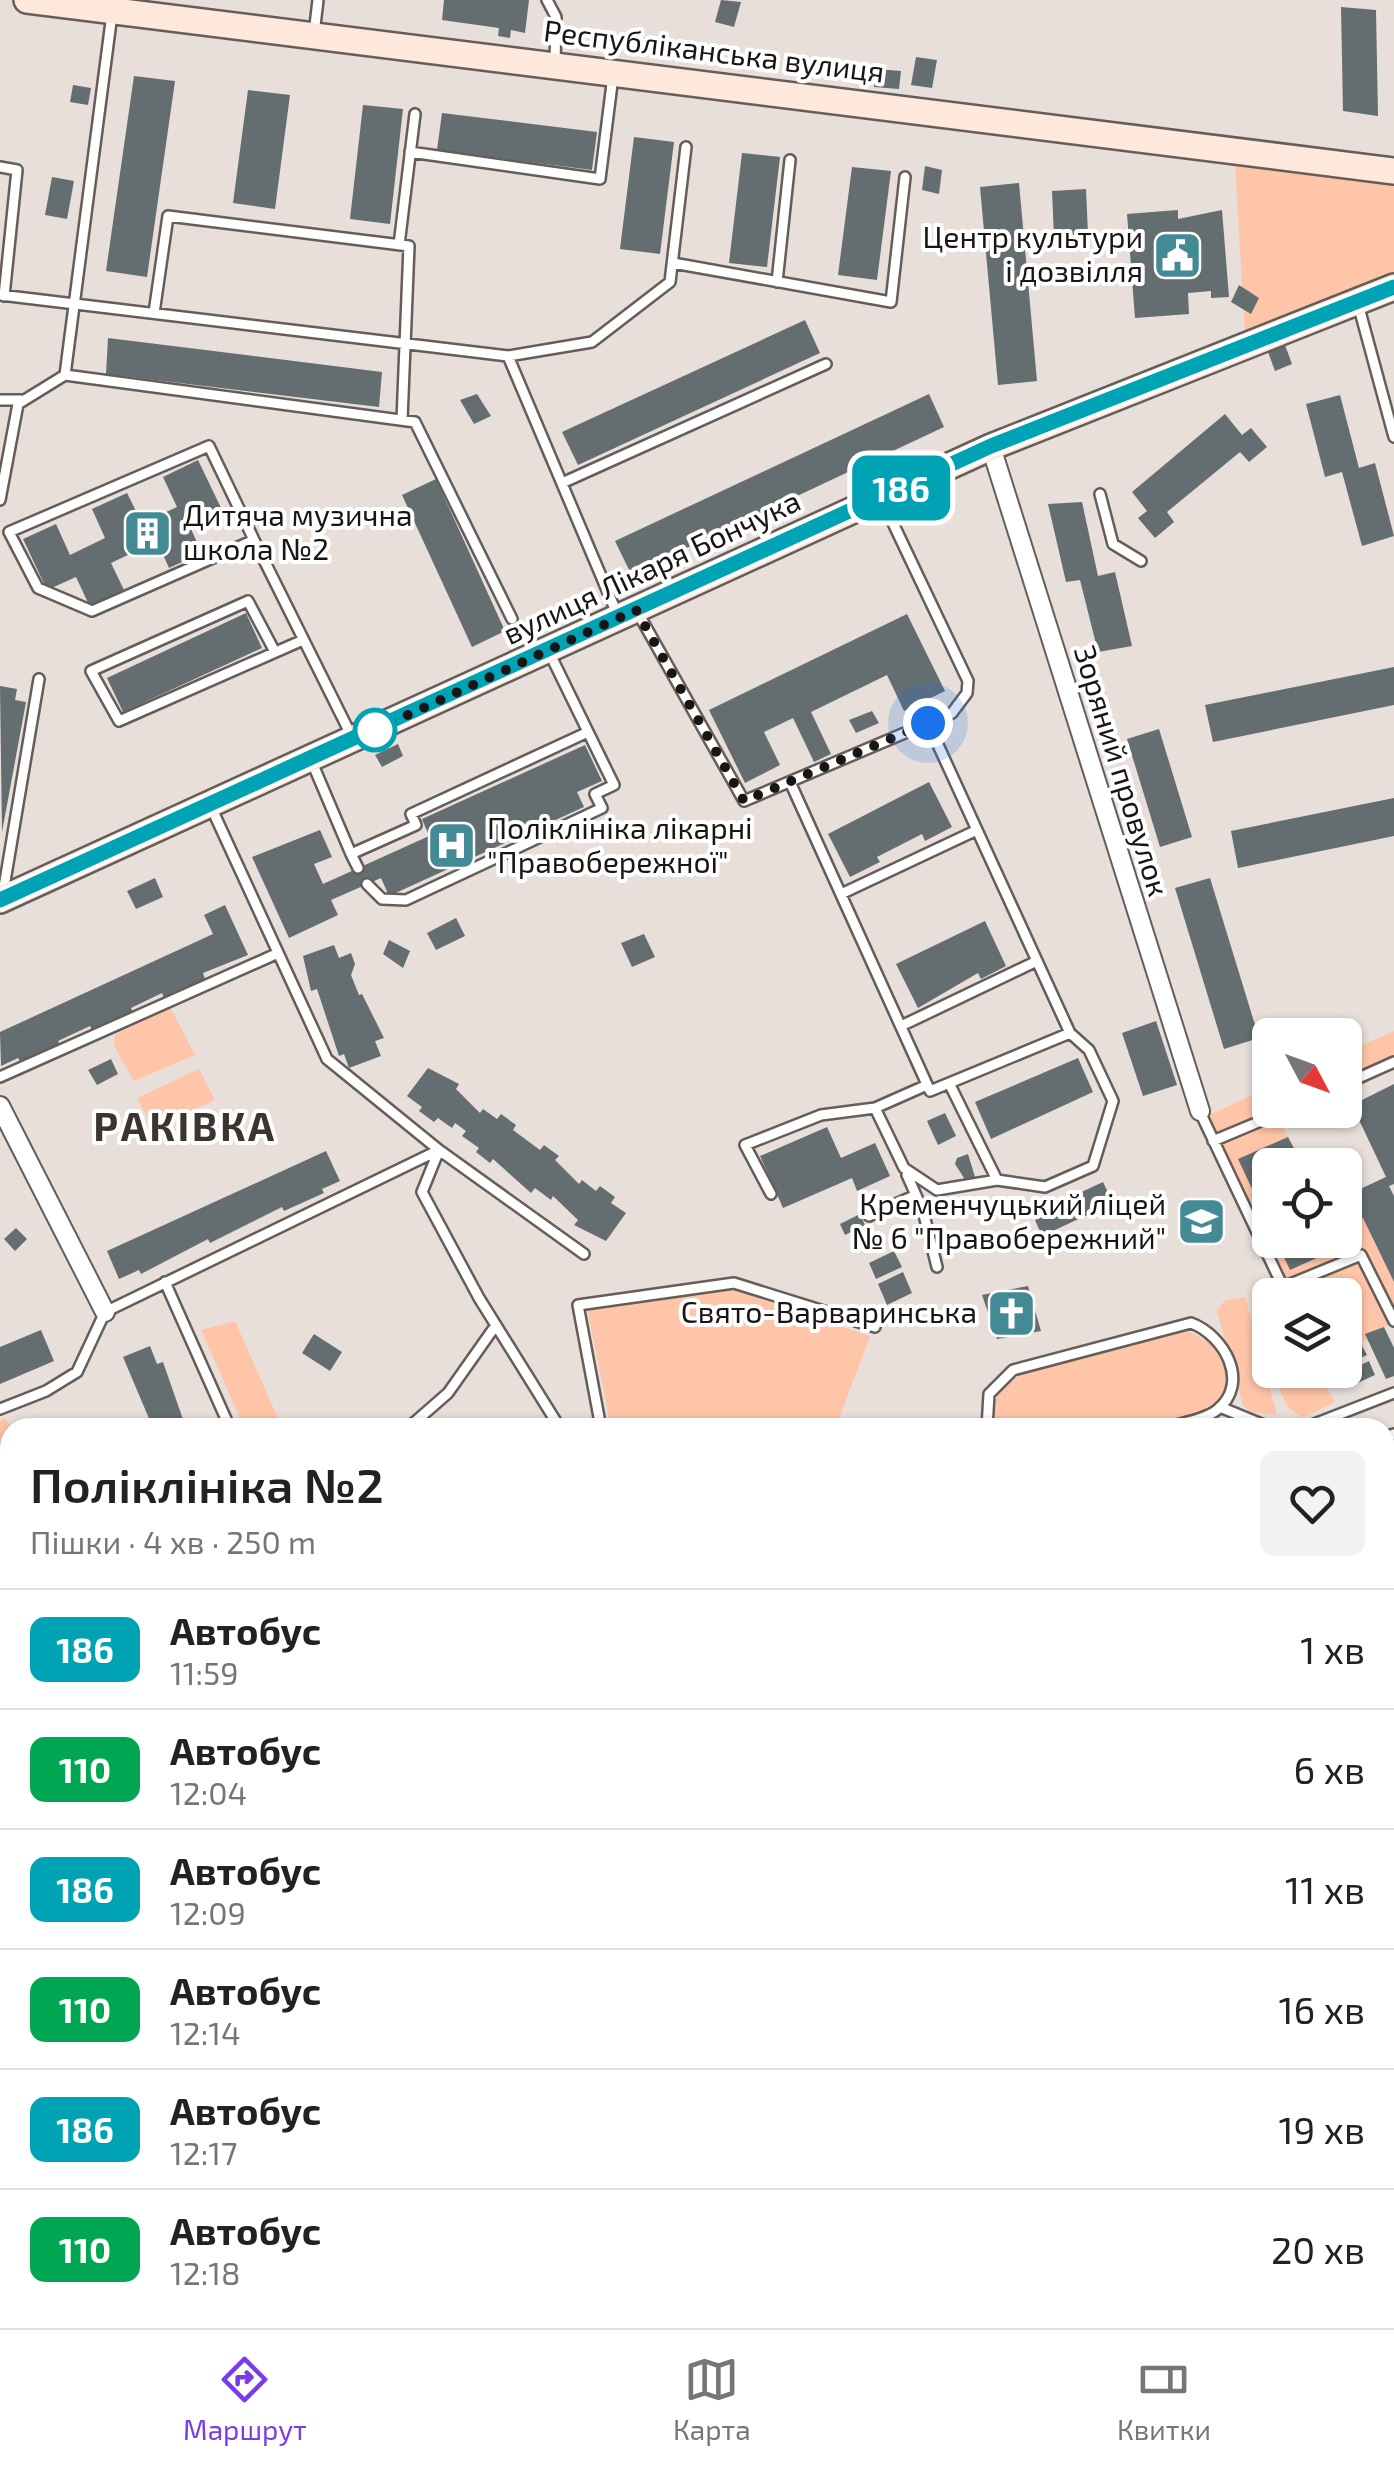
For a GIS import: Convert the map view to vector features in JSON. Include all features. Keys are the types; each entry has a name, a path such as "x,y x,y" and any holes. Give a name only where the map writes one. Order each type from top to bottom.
{"street":[{"name":"Республіканська вулиця","path":"27,0 1394,171"},
{"name":"вулиця Лікаря Бончука","path":"1,899 991,446 1394,287"},
{"name":"Зоряний провулок","path":"991,446 1200,1111"},
{"path":"0,1106 105,1312"}],"lane":[{"path":"314,37 318,0"},
{"path":"547,0 556,17 555,66"},
{"path":"64,376 112,11"},
{"path":"410,152 600,179 613,73"},
{"path":"400,245 415,114"},
{"path":"0,167 16,170 2,296 508,356 592,342 670,282 686,146"},
{"path":"777,282 790,160"},
{"path":"673,263 891,302 905,177"},
{"path":"154,313 168,216 409,246 402,420"},
{"path":"1358,301 1394,437"},
{"path":"508,356 562,482 627,614 744,801 928,723 960,704 968,681 880,498"},
{"path":"562,482 826,364"},
{"path":"0,500 18,404 64,376 415,422 512,618"},
{"path":"0,400 24,400"},
{"path":"254,540 92,611 38,588 5,533 208,446 354,740"},
{"path":"1100,494 1113,544 1141,561"},
{"path":"275,652 248,601 91,671 119,721 303,640"},
{"path":"367,884 382,899 406,900 602,808 594,794 614,785 548,652"},
{"path":"1,899 39,679"},
{"path":"904,1168 937,1190 997,1180 1045,1187 1093,1166 1113,1101 1089,1050 1070,1033 928,723"},
{"path":"351,854 416,825 411,814 588,732"},
{"path":"311,759 358,868"},
{"path":"790,782 930,1091 1070,1033"},
{"path":"210,804 327,1059 438,1150 584,1254"},
{"path":"841,894 977,830"},
{"path":"0,1077 276,954"},
{"path":"901,1026 1037,961"},
{"path":"1362,1076 1394,1062"},
{"path":"949,1083 997,1180"},
{"path":"772,1194 745,1145 821,1114 875,1108 928,1085"},
{"path":"875,1108 916,1195 937,1267"},
{"path":"1200,1111 1282,1287 1361,1255 1394,1322"},
{"path":"1213,1142 1252,1125"},
{"path":"0,1409 46,1391 78,1372 105,1312 438,1150"},
{"path":"438,1150 422,1192 496,1325 554,1418"},
{"path":"869,1216 916,1195"},
{"path":"165,1282 226,1418"},
{"path":"599,1418 578,1305 734,1283 874,1326"},
{"path":"987,1418 988,1394 1013,1370 1181,1322 1212,1334 1226,1353 1232,1382 1220,1407"},
{"path":"419,1418 448,1393 496,1325"},
{"path":"1330,1418 1394,1393"},
{"path":"1191,1418 1220,1407 1247,1418"}],"shaded area":[{"path":"1235,165 1394,186 1394,278 1245,335"},
{"path":"170,1007 195,1055 134,1081 114,1046 115,1034"},
{"path":"1394,1031 1394,1062 1362,1076 1362,1045"},
{"path":"199,1069 215,1100 154,1129 137,1098"},
{"path":"1252,1095 1252,1128 1283,1128 1288,1137 1264,1148 1252,1148 1252,1153 1239,1159 1252,1188 1252,1223 1203,1118"},
{"path":"1363,1218 1394,1282 1394,1323 1366,1334 1368,1339 1362,1342 1362,1278 1278,1278 1268,1258 1285,1258 1291,1270 1318,1258 1362,1258"},
{"path":"731,1289 870,1336 839,1418 609,1418 587,1308"},
{"path":"1245,1297 1252,1323 1252,1388 1270,1388 1277,1415 1250,1412 1243,1405 1217,1311 1225,1300"},
{"path":"235,1321 278,1418 240,1418 201,1330"},
{"path":"1183,1330 1215,1349 1223,1359 1228,1380 1214,1403 1182,1418 994,1418 995,1398 1012,1378"},
{"path":"1281,1388 1327,1388 1335,1402 1304,1417 1291,1410"}],"building":[{"path":"444,0 529,0 525,33 511,30 510,38 498,36 499,28 442,20"},
{"path":"721,0 741,2 734,27 715,22"},
{"path":"1341,7 1376,10 1378,116 1343,111"},
{"path":"916,57 937,60 932,88 911,85"},
{"path":"876,69 901,71 899,89 874,87"},
{"path":"134,76 175,81 147,277 106,271"},
{"path":"73,85 91,88 88,105 70,102"},
{"path":"248,90 290,95 275,209 233,203"},
{"path":"363,105 403,109 390,224 350,219"},
{"path":"442,113 597,132 592,170 437,150"},
{"path":"634,137 674,142 660,254 620,249"},
{"path":"742,153 780,157 767,267 729,263"},
{"path":"925,166 942,170 939,194 922,190"},
{"path":"852,167 891,171 877,280 838,275"},
{"path":"52,177 74,181 67,219 45,215"},
{"path":"1019,183 1037,381 998,385 980,187"},
{"path":"1086,189 1088,234 1054,237 1052,191"},
{"name":"Центр культури і дозвілля","path":"1178,210 1178,219 1222,210 1229,297 1211,298 1211,291 1188,293 1189,314 1135,318 1127,214"},
{"path":"1239,285 1259,298 1251,314 1231,302"},
{"path":"805,320 820,353 578,465 562,432"},
{"path":"108,338 382,372 379,407 106,374"},
{"path":"1285,345 1292,364 1275,371 1268,352"},
{"path":"477,394 491,416 474,424 460,400"},
{"path":"929,394 944,427 631,574 615,541"},
{"path":"1340,395 1359,468 1375,463 1394,536 1362,546 1342,472 1325,477 1306,404"},
{"path":"1225,414 1242,435 1251,428 1267,447 1249,462 1240,452 1167,512 1174,522 1155,538 1138,518 1147,511 1132,492"},
{"name":"Дитяча музична школа №2","path":"198,460 223,512 190,527 202,553 169,568 157,541 111,563 124,590 90,607 76,577 47,590 23,539 56,524 70,555 105,538 92,509 127,493 142,523 177,507 163,477"},
{"path":"436,479 505,631 472,647 402,495"},
{"path":"1082,502 1098,576 1115,572 1132,646 1098,652 1080,580 1066,582 1048,504"},
{"path":"246,613 262,648 123,712 107,678"},
{"path":"907,614 945,691 904,711 887,675 811,712 831,754 814,762 793,718 764,732 780,765 745,783 709,710"},
{"path":"1394,667 1394,705 1213,742 1205,705"},
{"path":"0,686 17,689 15,700 26,702 2,832"},
{"path":"872,711 879,723 856,733 849,720"},
{"path":"1159,729 1192,837 1160,847 1127,739"},
{"path":"398,744 403,756 382,767 375,755"},
{"name":"Поліклініка лікарні \"Правобережної\"","path":"585,745 602,781 577,792 584,807 389,896 381,878 331,900 338,915 289,938 252,857 320,830 332,857 314,864 323,884 429,836 422,819"},
{"path":"929,782 952,827 925,841 922,834 877,857 880,862 850,877 828,834"},
{"path":"1394,798 1394,836 1238,868 1231,831"},
{"path":"155,878 163,897 136,909 127,891"},
{"path":"1210,878 1253,1018 1252,1040 1224,1049 1175,888"},
{"path":"225,905 248,955 203,973 205,979 164,998 162,993 131,1008 133,1012 92,1031 90,1026 58,1041 60,1045 21,1063 18,1058 1,1066 0,1032 213,934 204,915"},
{"path":"456,918 465,936 436,950 427,933"},
{"path":"985,921 1006,966 981,979 978,973 918,1008 896,964"},
{"path":"644,934 655,957 632,967 621,943"},
{"path":"389,940 410,951 403,968 383,954"},
{"path":"334,945 339,958 351,953 355,964 351,975 384,1038 375,1041 381,1056 349,1068 344,1054 339,1056 317,989 311,991 303,956"},
{"path":"1156,1021 1177,1085 1143,1096 1122,1033"},
{"path":"1078,1058 1093,1092 991,1139 975,1102"},
{"path":"111,1059 118,1074 97,1085 88,1070"},
{"path":"428,1068 459,1084 456,1089 480,1113 483,1109 497,1119 501,1114 516,1125 513,1130 540,1150 544,1145 559,1156 555,1160 579,1184 582,1180 596,1191 600,1186 615,1197 611,1203 626,1213 606,1241 574,1225 578,1220 553,1196 551,1200 535,1188 531,1193 493,1159 490,1163 476,1152 479,1148 462,1136 466,1131 455,1123 452,1128 438,1118 434,1122 419,1111 422,1107 407,1096"},
{"path":"1394,1084 1394,1184 1389,1186 1394,1196 1394,1282 1362,1218 1362,1188 1386,1177 1362,1126 1362,1100"},
{"path":"945,1113 956,1136 938,1145 927,1121"},
{"path":"827,1127 841,1158 875,1143 890,1176 857,1191 852,1178 783,1208 760,1156"},
{"path":"1288,1137 1294,1148 1263,1148"},
{"path":"326,1151 340,1181 322,1189 324,1193 284,1211 282,1207 210,1243 208,1239 141,1274 139,1270 119,1279 107,1251"},
{"path":"1252,1153 1252,1189 1238,1159"},
{"path":"968,1154 975,1177 966,1181 955,1164 957,1158"},
{"path":"1103,1182 1113,1203 1042,1236 1035,1220 1052,1212 1049,1207"},
{"path":"860,1214 865,1225 845,1235 840,1224"},
{"path":"16,1228 27,1239 15,1251 4,1239"},
{"path":"894,1251 902,1267 876,1279 869,1263"},
{"path":"1284,1258 1317,1258 1290,1270"},
{"path":"903,1272 912,1293 887,1305 878,1284"},
{"name":"Свято-Варваринська","path":"1028,1286 1041,1331 997,1339 982,1295"},
{"path":"1384,1327 1394,1348 1394,1376 1386,1379 1365,1334"},
{"path":"41,1330 54,1361 0,1384 0,1347"},
{"path":"314,1334 342,1352 330,1371 302,1353"},
{"path":"150,1346 157,1364 163,1362 183,1418 149,1418 123,1357"},
{"path":"1369,1361 1375,1375 1362,1381 1362,1364"}],"bus line":[{"name":"186","path":"0,900 494,677 991,446 1394,287"}],"place":[{"name":"Центр культури і дозвілля","path":"1178,255"},
{"name":"Дитяча музична школа №2","path":"148,533"},
{"name":"Поліклініка лікарні \"Правобережної\"","path":"452,846"},
{"name":"Кременчуцький ліцей № 6 \"Правобережний\"","path":"1201,1222"},
{"name":"Свято-Варваринська","path":"1012,1313"}],"district":[{"name":"РАКІВКА","path":"185,1127"}],"route":[{"path":"375,730 636,610 744,801 928,723"}]}
